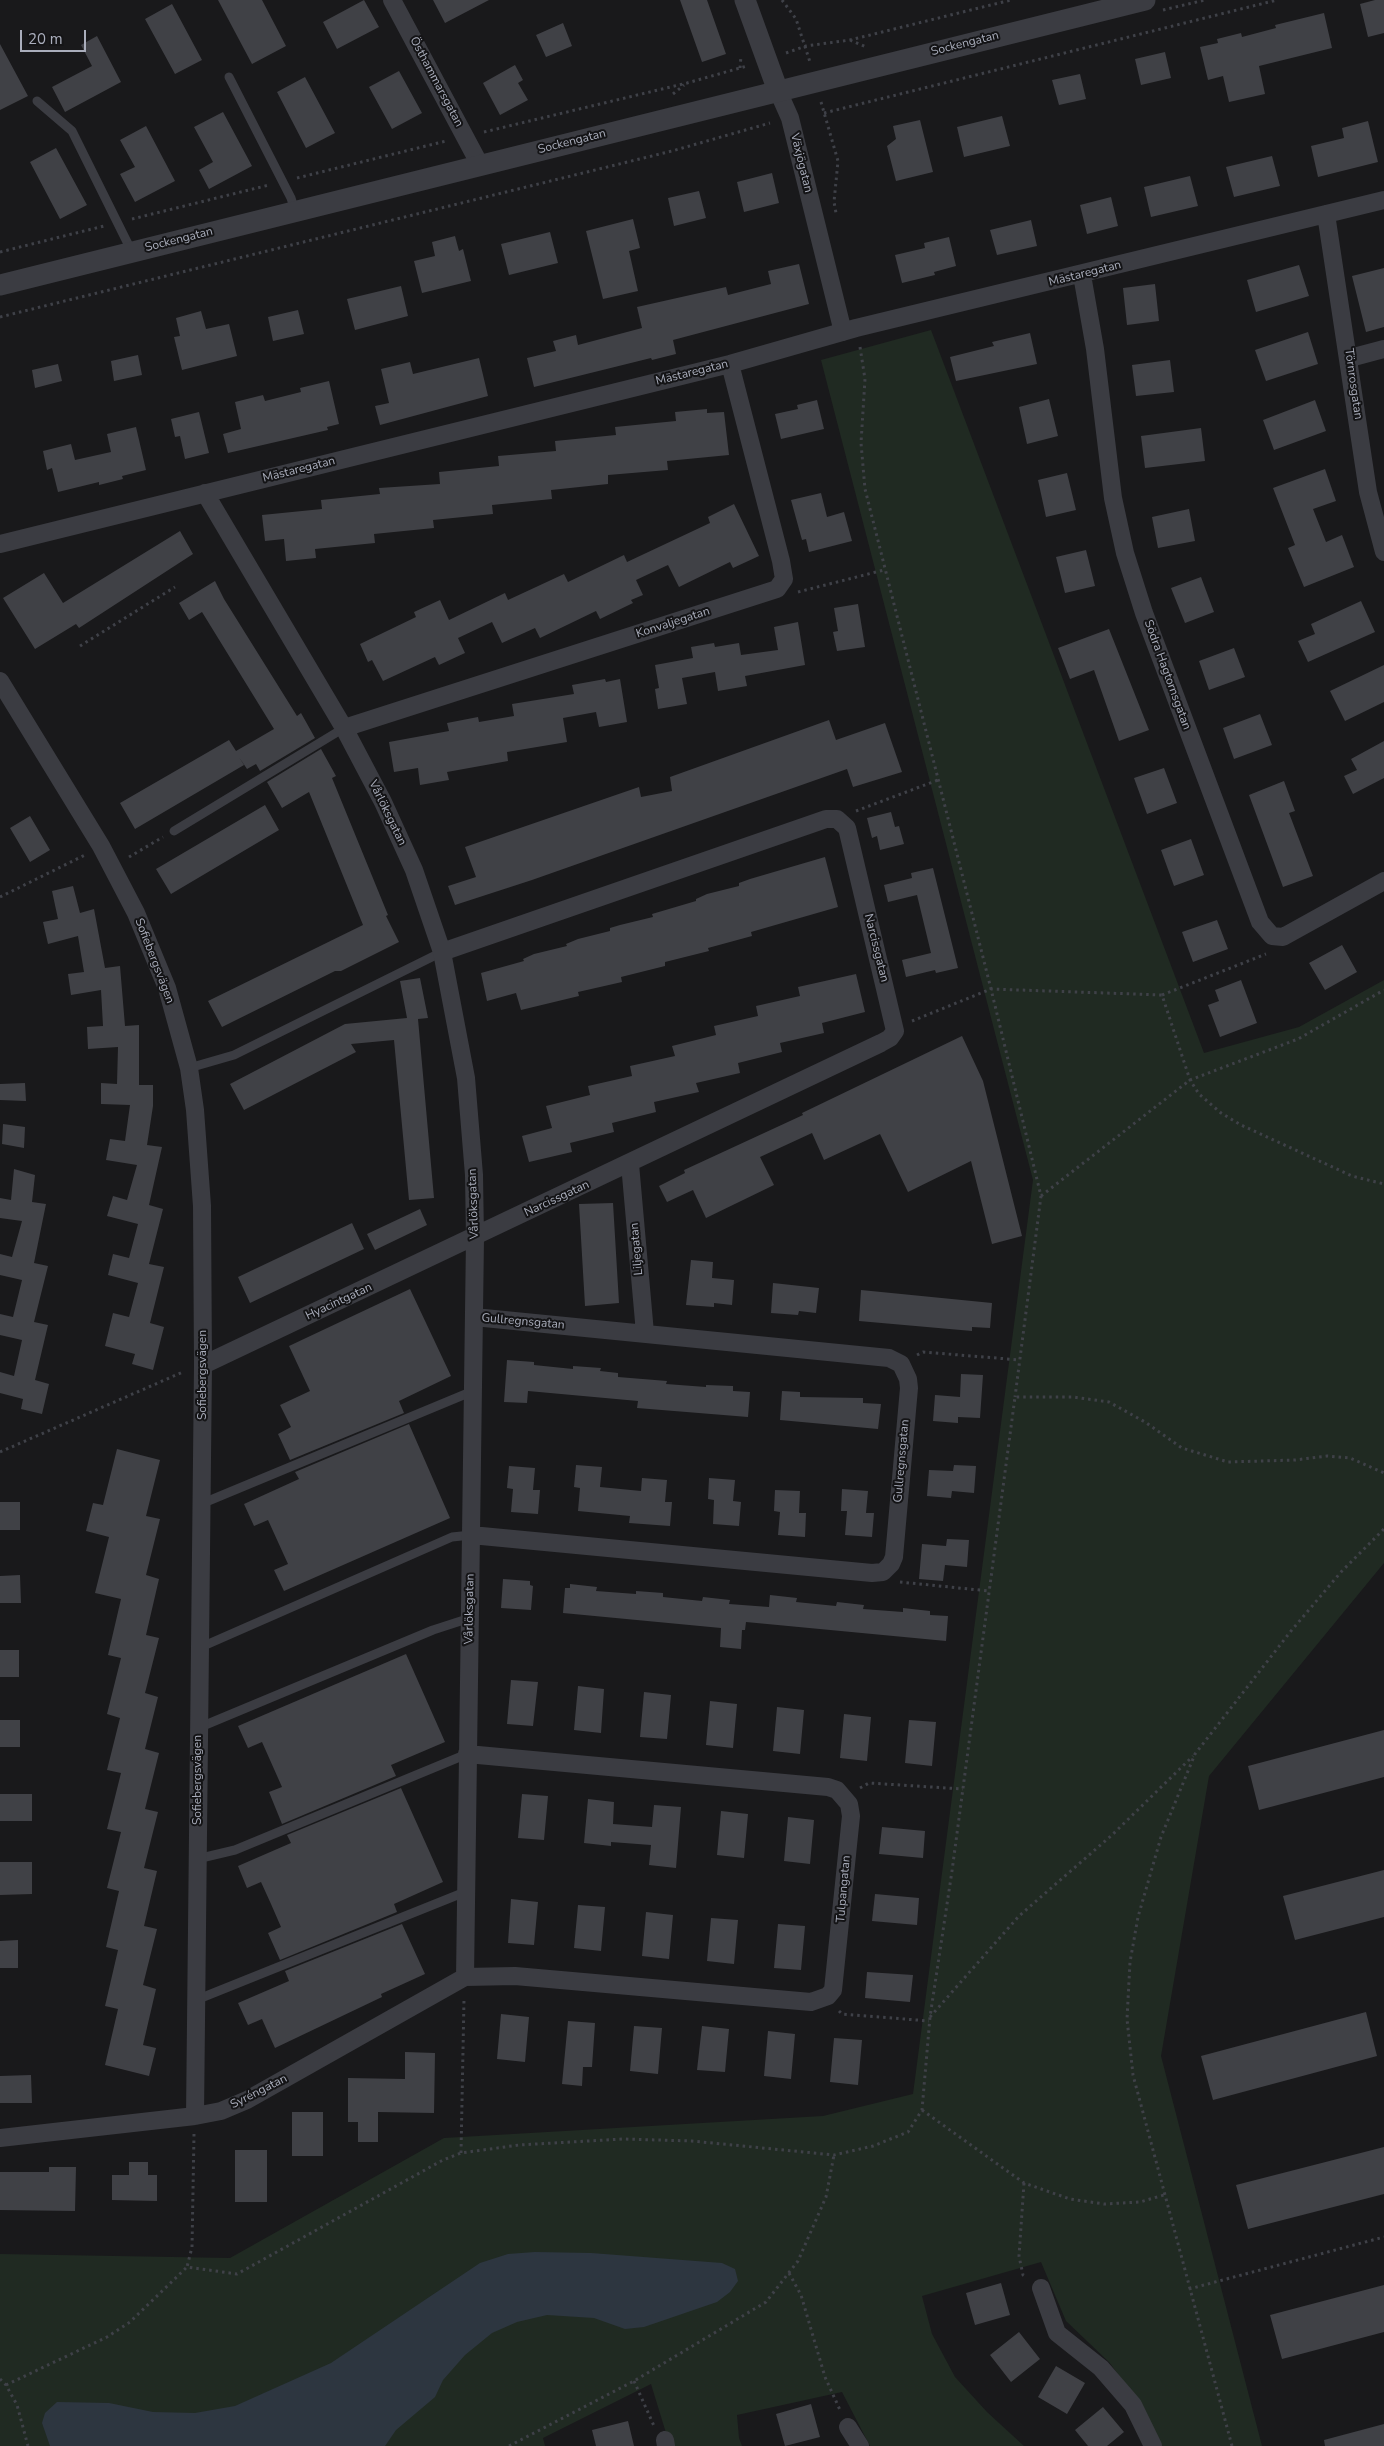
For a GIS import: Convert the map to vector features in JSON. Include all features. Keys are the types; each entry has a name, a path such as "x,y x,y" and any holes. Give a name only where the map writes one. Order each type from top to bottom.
{"street":[{"name":"Östhammarsgatan","path":"392,0 480,165"},
{"name":"Växjögatan","path":"745,0 778,91 790,118 849,330"},
{"name":"Sockengatan","path":"0,285 1145,0"},
{"name":"Mästaregatan","path":"0,544 730,364 849,330 1082,275 1384,200"},
{"name":"Törnrosgatan","path":"1326,214 1350,358 1368,492 1384,552"},
{"name":"Södra Hagtornsgatan","path":"1082,275 1095,349 1113,498 1125,553 1144,612 1260,922 1272,936"},
{"path":"1350,358 1384,349"},
{"path":"730,364 781,561 784,579 782,585"},
{"name":"Vårlöksgatan","path":"205,493 344,728 383,802 414,870 442,952 466,1078 474,1175 475,1238 464,1977"},
{"name":"Konvaljegatan","path":"344,728 772,591 782,585"},
{"name":"Sofiebergsvägen","path":"0,681 101,846 136,913 167,988 189,1068 195,1110 202,1206 203,1365 194,2116"},
{"path":"442,952 826,818 837,819"},
{"name":"Narcissgatan","path":"475,1238 881,1043 894,1035 895,1027 847,828 837,819"},
{"path":"1272,936 1277,938 1290,935 1384,880"},
{"name":"Liljegatan","path":"630,1164 645,1333"},
{"name":"Hyacintgatan","path":"203,1365 475,1238"},
{"name":"Gullregnsgatan","path":"474,1317 889,1358 901,1364 908,1379 909,1388 894,1557 888,1569"},
{"path":"472,1535 872,1573 888,1569"},
{"path":"467,1754 828,1787 837,1790 844,1796"},
{"name":"Tulpangatan","path":"822,1999 828,1996 835,1984 851,1816 849,1804 844,1796"},
{"path":"464,1977 515,1976 811,2002 822,1999"},
{"name":"Syréngatan","path":"0,2138 194,2116 221,2111 247,2100 464,1977"},
{"path":"1041,2288 1057,2333 1101,2368 1133,2406 1153,2446"},
{"path":"848,2427 860,2446"}],"lane":[{"path":"229,77 283,182 295,211"},
{"path":"37,101 72,131 132,252"},
{"path":"174,830 344,728"},
{"path":"189,1068 234,1055 442,952"},
{"path":"201,1504 473,1391"},
{"path":"199,1648 452,1537 472,1535"},
{"path":"198,1728 433,1630 470,1618"},
{"path":"197,1859 235,1850 467,1754"},
{"path":"196,2000 465,1892"}],"path":[{"path":"782,0 796,19 806,46 838,161 834,202 838,221"},
{"path":"850,40 1011,0"},
{"path":"824,113 1277,0"},
{"path":"0,252 687,83"},
{"path":"0,317 672,150 772,123"},
{"path":"187,2267 237,2274 443,2160 461,2153 519,2145 623,2139 692,2141 834,2155 873,2146 908,2132 922,2110 929,2019 963,1789 1041,1196 992,989 884,570 861,467 866,379 849,330"},
{"path":"782,585 798,592 884,570"},
{"path":"80,646 175,587"},
{"path":"837,819 938,780"},
{"path":"111,867 174,830"},
{"path":"0,897 101,846"},
{"path":"895,1027 992,989 1162,995 1266,954 1272,936"},
{"path":"1041,1196 1190,1080 1298,1039 1384,990"},
{"path":"1162,995 1190,1080 1206,1100 1220,1113 1241,1125 1352,1176 1384,1184"},
{"path":"901,1364 923,1352 1020,1360"},
{"path":"0,1452 178,1374 203,1365"},
{"path":"1016,1397 1073,1397 1109,1402 1145,1422 1182,1448 1228,1462 1295,1460 1327,1456 1350,1458 1384,1473"},
{"path":"929,2019 1019,1916 1112,1835 1195,1754 1290,1631 1341,1572 1384,1530"},
{"path":"888,1569 901,1583 989,1591"},
{"path":"1195,1754 1161,1837 1138,1917 1130,1962 1127,2019 1133,2076 1232,2446"},
{"path":"844,1796 869,1783 963,1789"},
{"path":"461,2153 464,1977"},
{"path":"822,1999 842,2014 929,2019"},
{"path":"922,2110 1024,2183 1070,2200 1104,2204 1140,2202 1164,2195"},
{"path":"6,2385 107,2337 130,2322 187,2267 192,2247 194,2116"},
{"path":"509,2446 634,2381 766,2302 798,2261 826,2197 834,2155"},
{"path":"1024,2183 1019,2256 1023,2275 1041,2288"},
{"path":"1189,2289 1384,2237"},
{"path":"789,2273 801,2295 825,2377 848,2427"},
{"path":"0,2379 6,2385 24,2424 28,2446"},
{"path":"634,2381 650,2420 665,2443"}],"shaded area":[{"path":"931,330 1204,1053 1299,1027 1384,980 1384,1563 1209,1776 1161,2056 1262,2446 1160,2446 1144,2409 1109,2362 1066,2321 1041,2262 922,2296 932,2334 955,2377 987,2412 1024,2446 870,2446 842,2392 737,2415 739,2438 742,2446 670,2446 651,2384 543,2438 545,2446 0,2446 0,2254 230,2258 444,2138 823,2116 913,2094 1033,1180 821,360"},
{"path":"535,2252 591,2253 722,2263 735,2269 738,2281 730,2292 717,2302 644,2327 625,2329 594,2318 547,2315 517,2322 492,2333 465,2355 443,2380 435,2397 396,2430 385,2446 50,2446 42,2423 45,2413 57,2402 109,2403 153,2412 195,2413 235,2406 331,2363 480,2263 508,2254"}],"building":[{"path":"218,0 262,0 286,46 252,64"},
{"path":"364,0 379,27 337,49 323,22"},
{"path":"433,0 489,0 445,23"},
{"path":"680,0 707,0 726,54 702,62"},
{"path":"1384,0 1384,33 1368,37 1360,4"},
{"path":"172,4 202,60 175,74 145,19"},
{"path":"1324,13 1332,48 1259,66 1265,94 1229,102 1223,76 1208,80 1200,47 1218,43 1217,39 1241,33 1242,37 1276,28 1275,25"},
{"path":"563,23 572,46 546,57 536,35"},
{"path":"97,36 121,82 65,112 52,87 92,66 81,45"},
{"path":"0,44 28,96 0,110"},
{"path":"1165,52 1171,78 1141,85 1135,59"},
{"path":"515,65 523,80 518,83 528,100 500,115 483,83"},
{"path":"399,71 422,113 392,129 369,87"},
{"path":"1080,74 1086,99 1059,105 1052,80"},
{"path":"305,77 335,133 306,148 277,92"},
{"path":"223,112 252,166 209,189 199,170 213,162 194,127"},
{"path":"1002,116 1010,146 964,157 957,127"},
{"path":"920,120 933,172 896,181 887,146 896,139 893,126"},
{"path":"1368,121 1378,162 1318,177 1311,146 1344,138 1342,128"},
{"path":"146,126 175,181 135,202 120,174 135,167 120,140"},
{"path":"56,148 87,205 60,219 30,162"},
{"path":"1272,156 1280,186 1234,197 1226,167"},
{"path":"772,173 779,203 744,212 737,182"},
{"path":"1190,176 1198,206 1151,217 1144,187"},
{"path":"699,191 706,218 674,226 668,198"},
{"path":"1111,197 1118,226 1087,234 1080,205"},
{"path":"633,219 640,248 629,251 638,291 603,299 586,231"},
{"path":"1031,220 1037,246 997,255 990,230"},
{"path":"550,232 558,263 509,275 501,244"},
{"path":"455,236 459,251 463,249 471,281 422,293 414,261 435,256 432,242"},
{"path":"949,237 956,266 934,272 935,275 902,283 895,255 925,248 924,243"},
{"path":"799,264 809,304 673,340 676,354 652,360 651,358 534,387 527,358 556,351 553,341 576,335 578,345 642,328 637,307 726,287 728,295 771,284 768,271"},
{"path":"1299,265 1309,296 1256,312 1247,280"},
{"path":"1384,268 1384,327 1366,332 1352,276"},
{"path":"1155,284 1159,321 1127,325 1123,288"},
{"path":"401,286 408,316 355,330 347,299"},
{"path":"298,310 304,334 273,341 268,317"},
{"path":"201,311 206,329 229,324 237,356 182,370 174,337 180,336 176,318"},
{"path":"1308,332 1318,364 1266,381 1255,350"},
{"path":"1030,333 1037,364 956,381 950,357 994,346 992,342"},
{"path":"138,355 142,375 114,381 111,361"},
{"path":"479,358 488,396 380,425 375,406 389,403 381,369 410,362 413,374"},
{"path":"1170,360 1174,392 1136,396 1132,365"},
{"path":"58,364 62,381 35,388 32,370"},
{"path":"329,381 339,424 327,427 328,430 228,453 223,434 241,429 235,402 263,395 265,401 301,392 300,388"},
{"path":"1049,399 1058,436 1027,444 1019,407"},
{"path":"817,400 824,429 781,439 775,414 798,409 797,405"},
{"path":"1315,400 1326,431 1274,450 1263,420"},
{"path":"707,409 707,413 724,412 729,455 667,461 668,470 608,475 608,484 551,490 552,499 492,505 493,514 433,520 434,528 374,534 375,543 315,549 316,558 286,561 284,539 265,541 262,515 322,509 321,500 380,494 379,488 440,484 439,472 499,466 498,456 556,451 555,441 616,435 615,427 676,421 675,412"},
{"path":"199,412 209,453 185,459 180,436 175,437 171,419"},
{"path":"136,427 146,470 122,476 123,479 99,485 99,482 58,492 52,468 47,470 43,451 71,444 75,460 111,452 107,434"},
{"path":"1201,428 1205,461 1145,468 1141,436"},
{"path":"1325,469 1336,501 1313,509 1326,542 1342,535 1354,567 1304,587 1288,548 1295,545 1273,488"},
{"path":"1067,473 1076,510 1046,517 1038,480"},
{"path":"821,493 827,517 844,512 852,541 809,552 806,539 802,540 791,500"},
{"path":"734,504 759,556 733,568 730,562 679,587 668,565 636,580 643,595 631,600 633,603 600,619 596,611 540,638 535,628 502,643 492,622 458,638 465,653 439,665 435,657 383,681 372,660 368,662 360,644 416,617 414,612 440,600 449,620 505,593 508,600 564,574 568,582 624,555 627,562 710,523 708,517"},
{"path":"1189,509 1195,541 1158,548 1152,517"},
{"path":"180,531 193,554 79,628 76,624 35,649 3,598 44,573 63,603"},
{"path":"1086,550 1095,586 1065,593 1056,557"},
{"path":"1201,577 1214,612 1185,623 1171,588"},
{"path":"215,581 224,599 297,716 301,713 315,738 260,771 256,764 247,769 239,757 244,765 135,829 120,803 229,740 236,751 274,729 202,612 189,620 179,603"},
{"path":"1361,601 1375,632 1308,662 1298,641 1315,634 1311,624"},
{"path":"858,604 865,647 837,651 833,632 838,631 834,608"},
{"path":"798,622 805,665 745,676 747,686 718,691 715,672 682,678 687,704 658,709 655,689 659,688 655,665 693,658 691,647 714,643 715,647 739,643 741,655 778,650 774,627"},
{"path":"1109,629 1149,730 1119,741 1094,670 1070,679 1058,648"},
{"path":"1234,648 1245,677 1209,690 1199,661"},
{"path":"1384,665 1384,702 1345,721 1330,691"},
{"path":"605,679 606,682 620,679 627,722 599,727 596,712 563,718 567,742 507,752 508,761 447,772 449,780 420,785 418,768 394,772 389,742 449,731 447,723 478,717 479,722 514,716 512,704 574,694 572,685"},
{"path":"1260,714 1272,745 1234,759 1223,728"},
{"path":"829,720 836,740 885,723 902,772 853,787 847,769 532,880 455,905 448,886 476,877 465,847 639,787 641,797 672,791 670,777"},
{"path":"1384,741 1384,778 1353,794 1344,776 1357,770 1351,759"},
{"path":"321,749 336,776 332,778 388,915 386,916 399,942 341,971 335,971 222,1027 208,1001 363,925 309,792 282,808 267,782"},
{"path":"1164,768 1177,803 1147,814 1134,778"},
{"path":"1284,781 1295,811 1289,813 1313,876 1283,887 1249,795"},
{"path":"265,805 279,830 171,894 156,869"},
{"path":"891,812 895,827 899,826 904,844 880,850 877,836 872,838 867,818"},
{"path":"30,816 50,850 30,862 10,828"},
{"path":"1191,839 1204,875 1174,886 1161,850"},
{"path":"825,857 838,907 751,932 752,936 708,948 709,951 665,962 665,966 621,977 622,982 578,992 579,996 521,1010 516,993 487,1001 481,973 524,961 523,959 534,954 567,946 566,944 578,939 610,931 610,928 653,917 652,914 696,901 696,899 707,894 739,886 739,883 750,879"},
{"path":"933,868 958,968 936,973 935,970 906,977 902,960 931,953 917,895 888,902 884,885 912,878 911,873"},
{"path":"73,886 80,913 94,909 105,968 120,966 125,1026 139,1025 139,1085 153,1085 153,1106 147,1145 162,1147 149,1205 163,1209 149,1264 164,1267 150,1323 164,1327 153,1370 132,1364 135,1354 105,1346 113,1313 129,1317 138,1283 108,1275 113,1254 129,1258 138,1224 107,1216 113,1196 127,1200 137,1165 106,1160 110,1139 125,1141 130,1105 101,1104 101,1083 117,1084 118,1047 88,1049 87,1027 103,1026 101,990 71,995 68,974 84,972 78,936 48,944 43,922 58,919 52,891"},
{"path":"1217,920 1228,949 1193,962 1182,932"},
{"path":"1342,945 1357,972 1325,990 1309,963"},
{"path":"856,974 865,1012 822,1023 824,1033 780,1043 782,1052 738,1063 740,1073 696,1083 699,1092 654,1102 656,1112 612,1123 614,1132 570,1143 572,1152 529,1162 522,1136 552,1128 546,1106 590,1095 588,1086 632,1076 630,1066 675,1056 672,1046 716,1035 714,1026 758,1016 756,1006 800,996 798,987"},
{"path":"420,978 428,1018 418,1019 434,1198 409,1200 394,1040 351,1044 356,1052 244,1110 230,1084 345,1024 407,1018 400,981"},
{"path":"1241,980 1257,1023 1220,1037 1208,1005 1219,1001 1215,990"},
{"path":"962,1036 983,1081 1022,1236 992,1244 971,1161 908,1192 880,1134 824,1160 812,1133 760,1157 774,1185 706,1218 693,1190 667,1202 659,1186 685,1173 684,1170 803,1115 802,1113"},
{"path":"25,1083 26,1101 0,1100 0,1084"},
{"path":"3,1124 25,1127 24,1148 2,1144"},
{"path":"14,1169 35,1175 32,1202 46,1204 34,1263 48,1266 34,1322 48,1325 35,1380 49,1384 42,1414 21,1409 23,1399 0,1393 0,1372 14,1376 22,1340 0,1335 0,1314 13,1317 22,1280 0,1275 0,1254 12,1257 22,1221 0,1218 0,1198 11,1200"},
{"path":"613,1203 619,1303 585,1306 579,1204"},
{"path":"420,1209 427,1225 375,1250 367,1234"},
{"path":"352,1223 364,1249 250,1303 238,1277"},
{"path":"691,1260 713,1262 712,1278 734,1280 732,1305 714,1303 714,1307 686,1305"},
{"path":"773,1283 819,1288 816,1313 799,1311 798,1315 771,1313"},
{"path":"410,1289 451,1376 399,1401 404,1413 290,1460 278,1434 291,1427 280,1405 310,1391 289,1346"},
{"path":"861,1290 992,1303 990,1328 972,1327 972,1331 859,1321"},
{"path":"507,1360 534,1362 534,1365 573,1369 573,1366 601,1368 600,1371 618,1373 618,1377 667,1381 666,1384 706,1387 706,1385 733,1386 733,1391 750,1392 748,1417 637,1408 638,1401 528,1391 527,1403 504,1402"},
{"path":"961,1374 983,1375 980,1418 958,1417 958,1423 933,1421 935,1395 960,1397"},
{"path":"782,1391 800,1392 800,1397 863,1398 863,1403 881,1404 878,1429 780,1420"},
{"path":"409,1424 450,1518 284,1591 274,1570 288,1564 268,1520 254,1526 244,1504 299,1479 295,1472"},
{"path":"117,1449 160,1460 146,1516 160,1519 146,1575 159,1579 146,1635 159,1638 145,1693 158,1697 145,1749 159,1753 145,1809 158,1812 144,1868 157,1871 144,1926 157,1929 143,1985 156,1989 143,2045 156,2048 149,2076 105,2065 118,2009 105,2006 118,1950 106,1947 119,1891 107,1888 121,1832 107,1829 121,1773 107,1770 120,1718 107,1714 121,1658 108,1655 121,1599 95,1593 109,1537 86,1531 93,1503 103,1505"},
{"path":"576,1465 602,1467 600,1487 641,1491 642,1478 667,1480 665,1502 672,1502 670,1526 629,1523 630,1516 578,1511 580,1488 574,1487"},
{"path":"954,1465 976,1466 974,1493 952,1491 951,1498 927,1496 929,1470 953,1471"},
{"path":"509,1466 535,1468 533,1490 540,1490 538,1514 511,1512 513,1489 507,1488"},
{"path":"709,1478 735,1480 733,1501 741,1502 739,1526 713,1524 714,1500 708,1499"},
{"path":"842,1489 868,1491 866,1513 874,1513 872,1537 845,1535 847,1511 841,1511"},
{"path":"775,1490 800,1491 799,1513 806,1513 805,1537 778,1535 780,1512 774,1511"},
{"path":"0,1502 20,1502 20,1530 0,1530"},
{"path":"947,1539 969,1540 967,1567 945,1565 943,1581 919,1579 922,1544 946,1546"},
{"path":"20,1575 21,1603 0,1603 0,1576"},
{"path":"503,1579 530,1581 530,1585 533,1586 531,1610 501,1608"},
{"path":"570,1584 597,1587 596,1591 636,1594 636,1591 663,1593 663,1597 702,1601 703,1597 730,1600 729,1604 769,1607 770,1595 797,1598 796,1602 836,1606 837,1602 864,1605 863,1609 903,1612 903,1608 930,1611 930,1615 948,1616 946,1641 746,1622 745,1630 742,1630 741,1649 720,1647 721,1628 563,1613 565,1588 570,1588"},
{"path":"0,1650 19,1650 19,1677 0,1677"},
{"path":"406,1654 445,1742 391,1765 396,1776 282,1824 269,1792 282,1787 262,1742 248,1748 238,1726"},
{"path":"511,1680 538,1682 533,1726 507,1724"},
{"path":"578,1686 604,1689 601,1733 574,1730"},
{"path":"644,1692 671,1695 667,1739 640,1737"},
{"path":"710,1701 737,1704 733,1748 706,1745"},
{"path":"777,1707 804,1710 800,1754 773,1751"},
{"path":"844,1714 871,1717 867,1761 840,1758"},
{"path":"0,1720 20,1720 20,1747 0,1747"},
{"path":"909,1720 936,1722 932,1766 905,1763"},
{"path":"1384,1730 1384,1777 1259,1810 1248,1766"},
{"path":"401,1788 443,1882 394,1904 397,1912 280,1960 268,1933 281,1927 271,1904 261,1882 247,1888 238,1866 291,1843 287,1835"},
{"path":"0,1794 32,1794 32,1821 0,1821"},
{"path":"522,1794 548,1796 544,1840 518,1838"},
{"path":"588,1799 614,1802 613,1824 652,1827 654,1805 681,1807 676,1868 649,1865 651,1845 611,1842 611,1846 584,1843"},
{"path":"721,1811 748,1814 744,1858 717,1855"},
{"path":"788,1817 814,1820 810,1864 784,1861"},
{"path":"882,1827 925,1831 923,1858 879,1854"},
{"path":"0,1862 32,1862 32,1894 0,1895"},
{"path":"1384,1870 1384,1917 1295,1940 1283,1896"},
{"path":"875,1894 919,1898 917,1925 872,1921"},
{"path":"511,1899 538,1902 534,1945 508,1943"},
{"path":"578,1905 605,1907 601,1951 574,1948"},
{"path":"646,1912 673,1915 669,1959 642,1956"},
{"path":"711,1918 738,1920 734,1964 707,1961"},
{"path":"402,1924 425,1974 381,1994 382,1997 275,2048 262,2019 248,2025 238,2003 289,1981 285,1971"},
{"path":"778,1924 805,1926 801,1970 774,1968"},
{"path":"18,1940 18,1968 0,1968 0,1941"},
{"path":"867,1972 913,1975 910,2002 865,1998"},
{"path":"1366,2012 1377,2056 1213,2100 1201,2056"},
{"path":"501,2014 529,2017 525,2062 497,2059"},
{"path":"568,2021 595,2023 592,2067 583,2067 582,2086 562,2084"},
{"path":"634,2026 662,2028 658,2074 630,2071"},
{"path":"702,2026 729,2029 725,2072 697,2070"},
{"path":"768,2031 795,2034 791,2079 764,2076"},
{"path":"834,2038 862,2040 858,2085 830,2082"},
{"path":"405,2052 435,2053 434,2113 378,2112 378,2142 358,2142 358,2122 348,2122 348,2078 405,2079"},
{"path":"31,2075 32,2103 0,2103 0,2076"},
{"path":"292,2112 323,2112 323,2156 292,2156"},
{"path":"1384,2147 1384,2194 1248,2229 1236,2185"},
{"path":"235,2150 267,2150 267,2202 235,2202"},
{"path":"129,2162 148,2162 148,2175 157,2175 157,2201 112,2200 112,2175 129,2175"},
{"path":"49,2167 76,2167 75,2211 0,2210 0,2172 49,2172"},
{"path":"1001,2283 1010,2315 975,2325 966,2293"},
{"path":"1384,2285 1384,2332 1282,2359 1270,2315"},
{"path":"1019,2332 1040,2359 1011,2382 990,2355"},
{"path":"1056,2366 1085,2383 1067,2414 1038,2397"},
{"path":"811,2404 820,2437 785,2446 776,2414"},
{"path":"1103,2407 1124,2432 1107,2446 1088,2446 1075,2430"},
{"path":"628,2421 634,2446 596,2446 592,2430"},
{"path":"1384,2424 1384,2446 1325,2446 1324,2440"}]}
